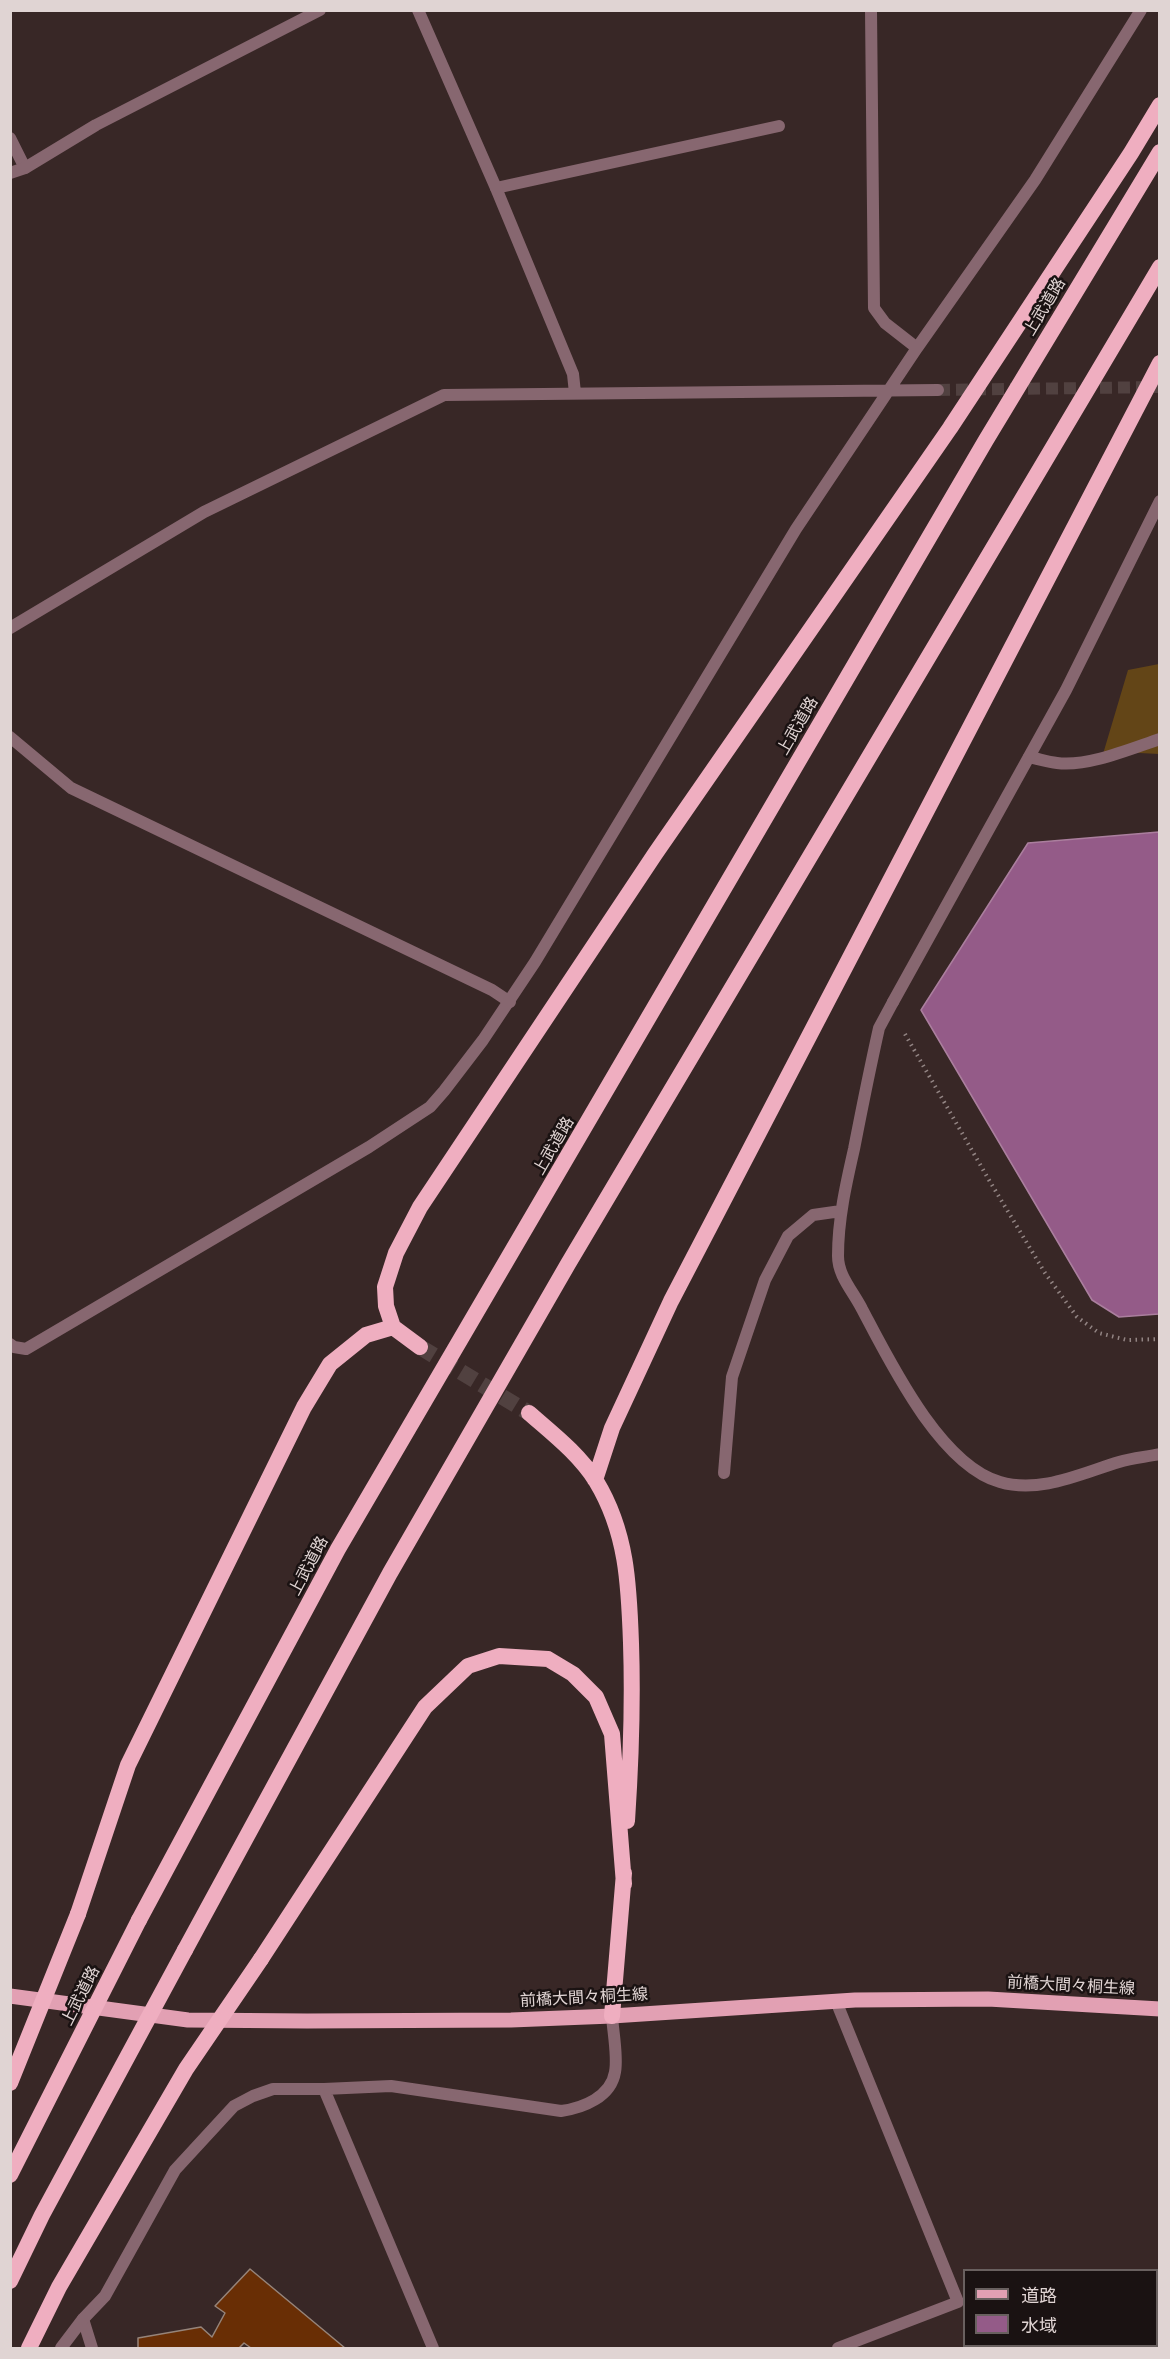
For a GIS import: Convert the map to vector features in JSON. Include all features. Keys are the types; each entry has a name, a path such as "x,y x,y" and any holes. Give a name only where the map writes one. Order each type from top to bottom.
{"highway":[{"path":"420,1347 393,1327 386,1306 385,1287 396,1253 420,1207 648,864 950,428 1131,153 1160,105"},
{"name":"上武道路","path":"10,2175 139,1920 338,1549 980,450 1160,152"},
{"path":"10,2281 42,2215 390,1573 550,1294 1160,267"},
{"path":"595,1480 612,1428 671,1301 1160,363"},
{"path":"10,2083 78,1914 128,1766 304,1407 330,1364 366,1335 393,1327"},
{"path":"529,1413 566,1444 595,1480 613,1516 624,1552 629,1589 633,1703 624,1884 612,2016"},
{"path":"29,2349 59,2288 186,2069 261,1959 425,1707 468,1666 499,1656 548,1659 573,1674 596,1696 612,1734 624,1884"}],"main road":[{"name":"前橋大間々桐生線","path":"10,1996 188,2020 511,2020 612,2016 836,2001 988,1999 1160,2009"}],"street":[{"path":"10,173 25,168 96,125 320,10"},
{"path":"418,10 496,188 573,374 575,393"},
{"path":"871,10 874,308 885,323 917,348"},
{"path":"10,1344 26,1349 369,1147 430,1107 510,1002 796,529 917,348 1035,180 1142,10"},
{"path":"496,188 779,126"},
{"path":"10,138 25,168"},
{"path":"10,628 204,512 444,395 938,390"},
{"path":"1160,501 1066,690 879,1028 841,1210 837,1258 840,1275 853,1292 896,1373 955,1454 976,1472 1002,1483 1042,1485 1123,1461 1160,1454"},
{"path":"10,737 71,788 492,990 510,1002"},
{"path":"1029,757 1058,763 1076,763 1160,739"},
{"path":"724,1473 732,1377 765,1280 788,1236 813,1215 841,1210"},
{"path":"836,2001 958,2302 838,2349"},
{"path":"62,2349 83,2319 105,2296 175,2170 234,2106 273,2089 324,2090 391,2086 555,2110 573,2109 602,2094 612,2081 615,2072 612,2016"},
{"path":"324,2090 433,2349"},
{"path":"83,2319 92,2349"}],"path":[{"path":"893,1002 906,1036 989,1180 1045,1273 1077,1317 1099,1333 1127,1340 1160,1339"}],"shaded area":[{"path":"1159,664 1159,754 1120,752 1103,754 1128,670"}],"water":[{"path":"1159,832 1159,1314 1119,1317 1092,1300 921,1010 1028,843"}],"building":[{"path":"250,2269 345,2348 251,2348 244,2343 239,2348 138,2348 138,2338 201,2327 212,2337 225,2313 215,2306"}],"tunnel":[{"path":"938,390 1160,387"},
{"path":"420,1347 529,1413"}]}
